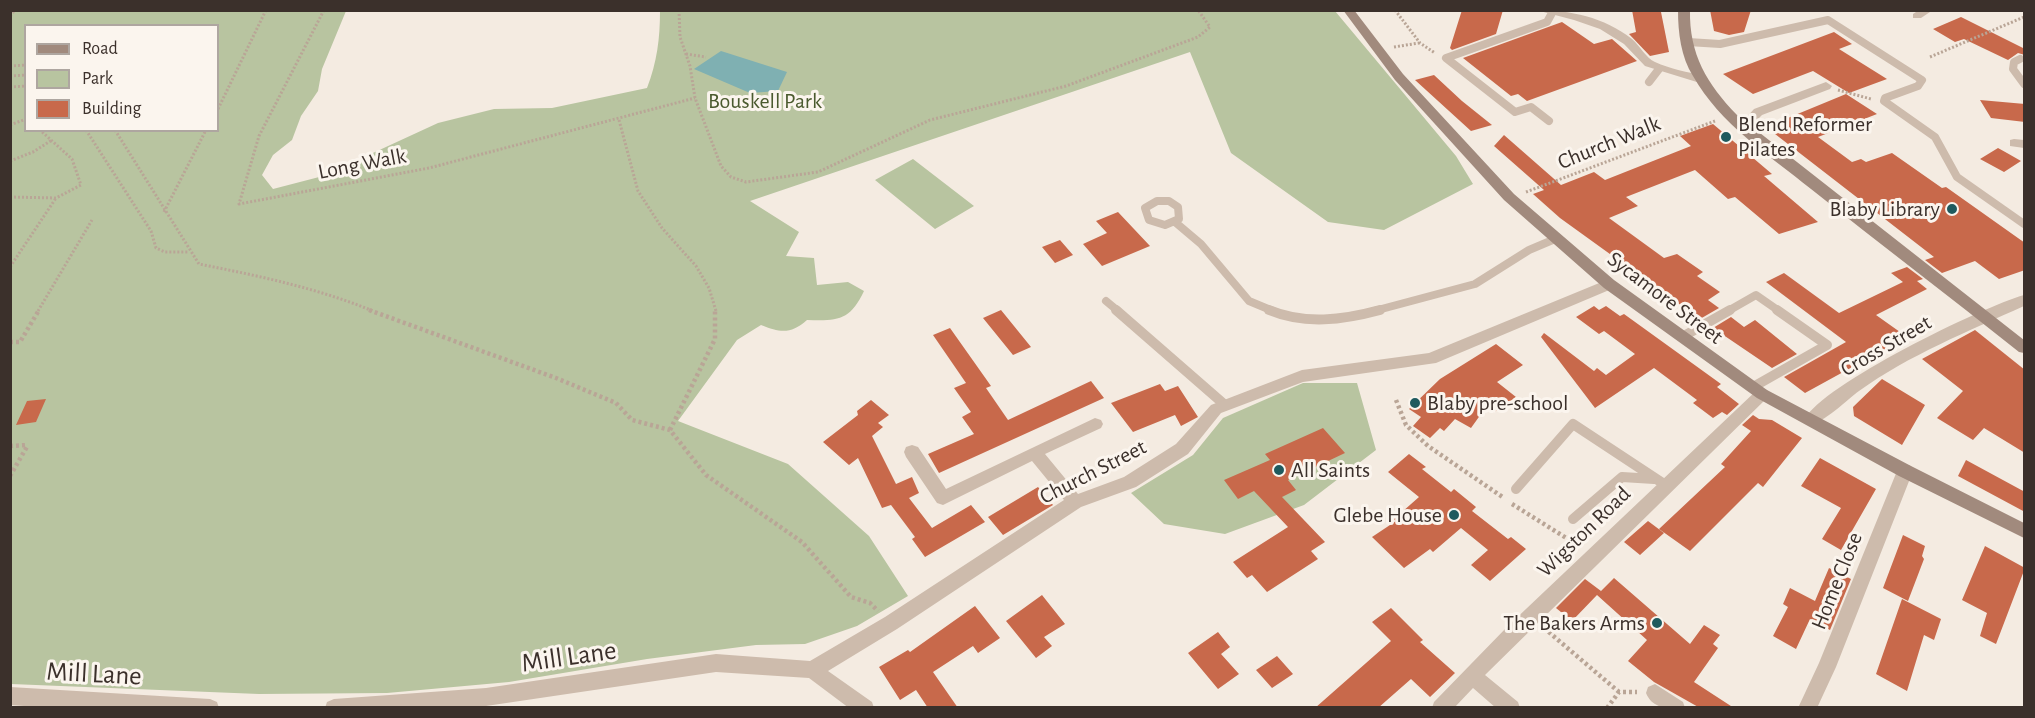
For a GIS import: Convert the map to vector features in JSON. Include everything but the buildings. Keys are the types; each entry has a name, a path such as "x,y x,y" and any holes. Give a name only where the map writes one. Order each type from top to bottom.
{"street":[{"name":"Sycamore Street","path":"1348,10 1399,77 1509,197 1609,284 1757,390 1905,471 2025,531"},
{"path":"1684,10 1683,21 1693,65 1700,79 1733,117 2025,348"},
{"path":"1917,16 1928,10"},
{"path":"1546,12 1577,17 1604,27 1628,42 1642,58 1659,69 1700,79"},
{"path":"1750,120 1758,112 1826,86"},
{"name":"Church Street","path":"812,670 891,623 1075,502 1130,482 1165,460 1182,449 1216,409 1302,376 1431,359 1609,284"},
{"name":"Cross Street","path":"1812,420 1877,374 1920,349 2025,300"},
{"name":"Wigston Road","path":"1441,708 1594,556 1662,482 1757,390"},
{"path":"912,452 943,498 1095,424"},
{"path":"1034,452 1075,502"},
{"name":"Home Close","path":"1807,708 1827,667 1905,471"},
{"name":"Mill Lane","path":"334,708 486,697 716,663 812,670"},
{"path":"812,670 865,708"},
{"path":"1472,676 1511,708"},
{"path":"1655,693 1677,708"},
{"name":"Mill Lane","path":"10,696 210,708"}],"lane":[{"path":"1546,12 1547,22 1446,58 1515,112 1531,106 1549,121"},
{"path":"1688,42 1720,44 1828,20 1922,80 1918,86 1885,98 1884,101 1935,137 1957,177 2025,224"},
{"path":"2020,59 2014,62 2013,69 2025,84"},
{"path":"1649,82 1659,69"},
{"path":"1175,222 1201,244 1249,301 1289,318 1312,320 1360,315 1475,284 1529,250 1555,239"},
{"path":"1682,337 1756,295 1827,345 1757,390"},
{"path":"1106,301 1225,405"},
{"path":"1516,489 1573,424 1662,482"},
{"path":"1574,519 1622,477 1662,482"}],"path":[{"path":"10,16 15,10"},
{"path":"219,107 266,10"},
{"name":"Long Walk","path":"324,10 259,136 239,204 429,168 619,120 695,98"},
{"path":"679,10 680,37 695,98 721,166 731,177 746,182 779,180 818,172 836,166 893,136 930,120 1066,86 1198,37 1210,27 1198,10"},
{"path":"1395,10 1420,43 1433,54 1444,50"},
{"path":"1930,57 2025,17"},
{"path":"1388,47 1420,43"},
{"path":"686,54 706,57"},
{"path":"1826,86 1853,96 1884,101"},
{"name":"Church Walk","path":"1509,197 1610,162 1673,135 1722,119"},
{"path":"619,120 638,191 662,228 696,266 709,288 717,315 715,339 670,430"},
{"path":"10,197 56,198 81,185 72,159 43,132"},
{"path":"87,132 151,231 156,248 165,252 189,252"},
{"path":"116,132 189,252 199,264 266,277 338,297 425,332 556,378 615,403 632,420 670,430 706,475 802,542 851,597 870,603 891,623"},
{"path":"164,212 205,132"},
{"path":"10,161 33,152 53,140"},
{"path":"10,267 56,198"},
{"path":"10,342 20,342 92,220"},
{"path":"1396,400 1406,425 1428,446 1594,556"},
{"path":"10,446 28,445 10,476"},
{"path":"1541,626 1619,692 1655,693"},
{"path":"1607,708 1619,692"}],"green space":[{"name":"Bouskell Park","path":"10,11 346,11 322,69 318,91 301,116 292,140 273,155 262,175 273,189 323,176 438,123 494,109 552,108 647,88 657,50 660,11 1335,11 1456,156 1473,184 1384,230 1328,222 1231,153 1190,52 750,201 799,232 786,256 814,258 817,285 848,282 864,291 848,314 842,317 807,320 796,328 786,331 774,330 761,325 737,340 678,421 788,464 869,536 908,596 857,626 805,644 756,645 647,659 509,682 387,693 259,694 11,684"},
{"path":"913,159 974,206 935,229 875,180"},
{"path":"1303,383 1357,383 1376,450 1304,505 1225,534 1164,524 1131,493 1193,455 1223,418"}],"water":[{"path":"721,51 787,72 778,91 750,93 694,69"}],"place":[{"name":"Blend Reformer Pilates","path":"1726,137"},
{"name":"Blaby Library","path":"1952,209"},
{"name":"Blaby pre-school","path":"1415,403"},
{"name":"All Saints","path":"1279,470"},
{"name":"Glebe House","path":"1454,515"},
{"name":"The Bakers Arms","path":"1657,623"}]}
